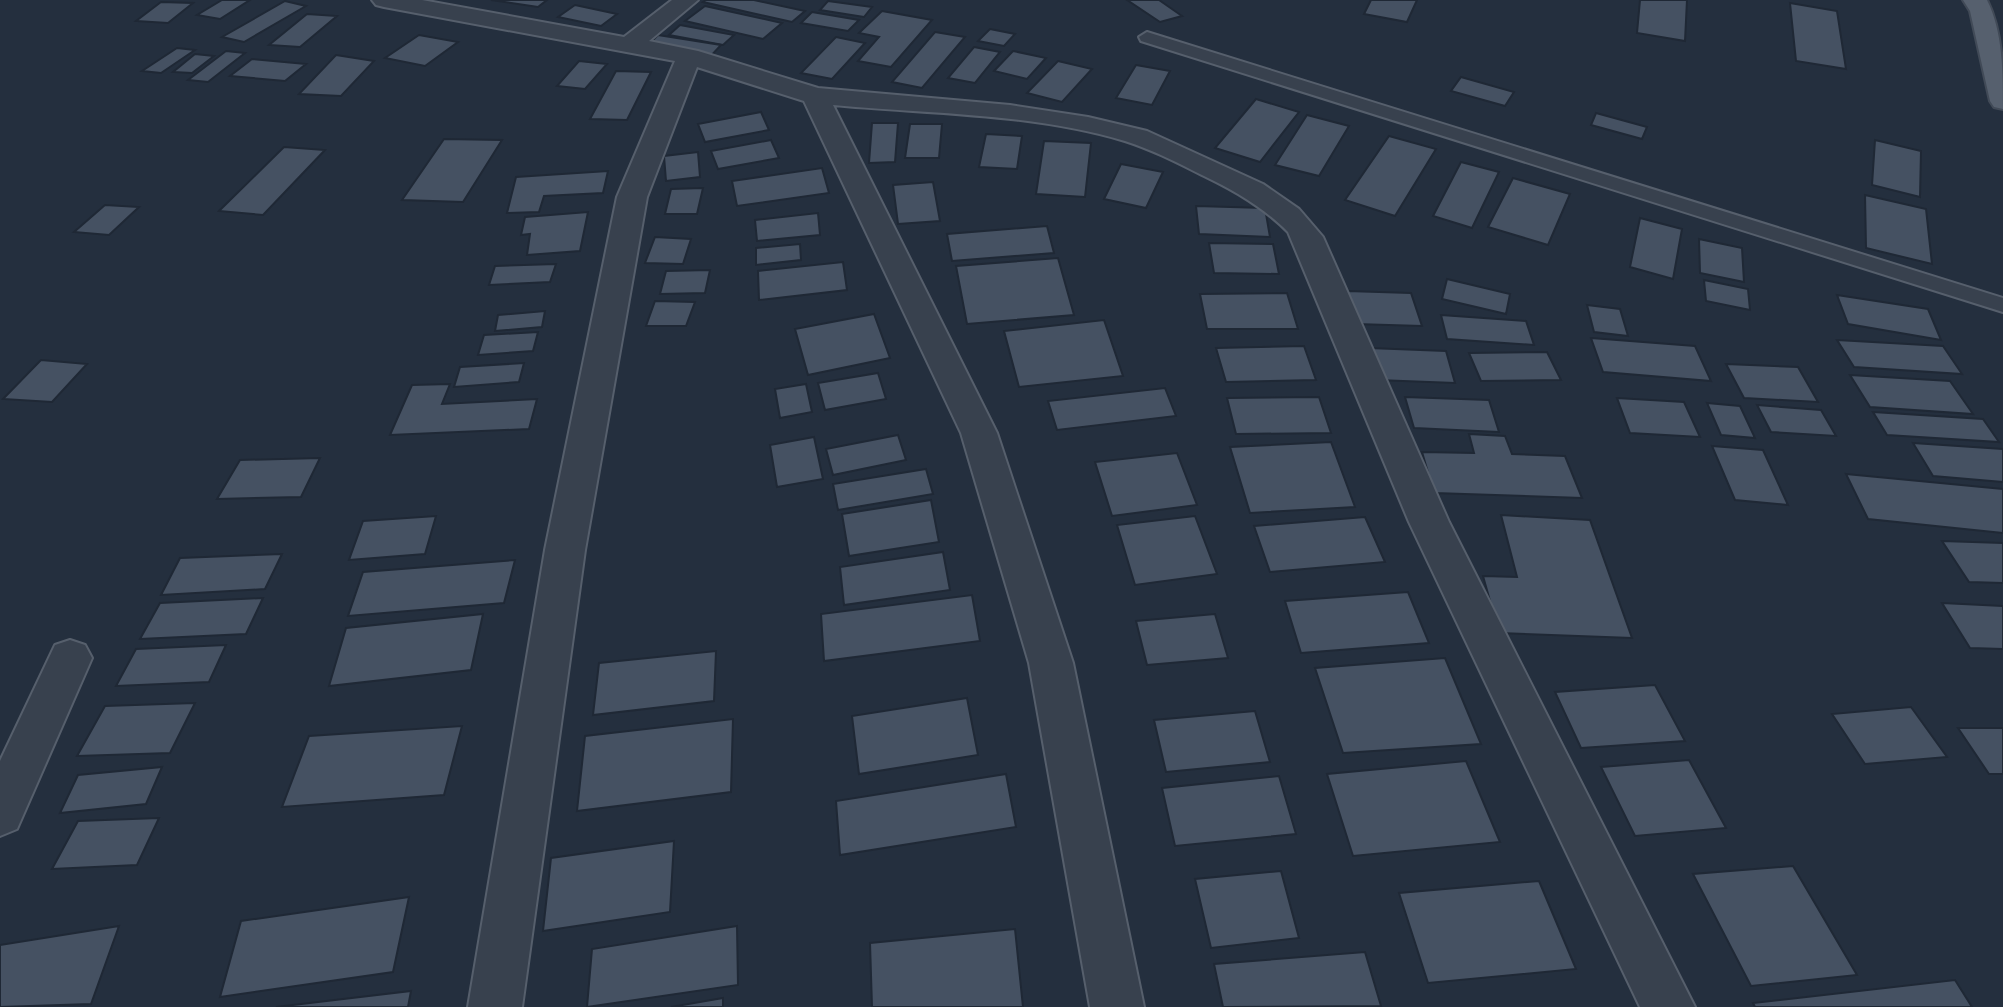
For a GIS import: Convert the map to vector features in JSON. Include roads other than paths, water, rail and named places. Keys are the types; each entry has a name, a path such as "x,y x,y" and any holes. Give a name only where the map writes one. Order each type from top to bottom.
{"main road":[{"path":"1975,0 1982,11 2003,101"}],"street":[{"path":"384,0 447,5 628,46 689,56 815,96 1052,119 1125,133 1153,142 1242,183 1293,216 1308,237 1429,522 1668,1007"},
{"path":"628,46 686,0"},
{"path":"495,1007 565,551 632,197 689,56"},
{"path":"815,96 979,433 1051,663 1116,1007"},
{"path":"0,813 70,658"}],"lane":[{"path":"1147,37 2003,305"}]}
